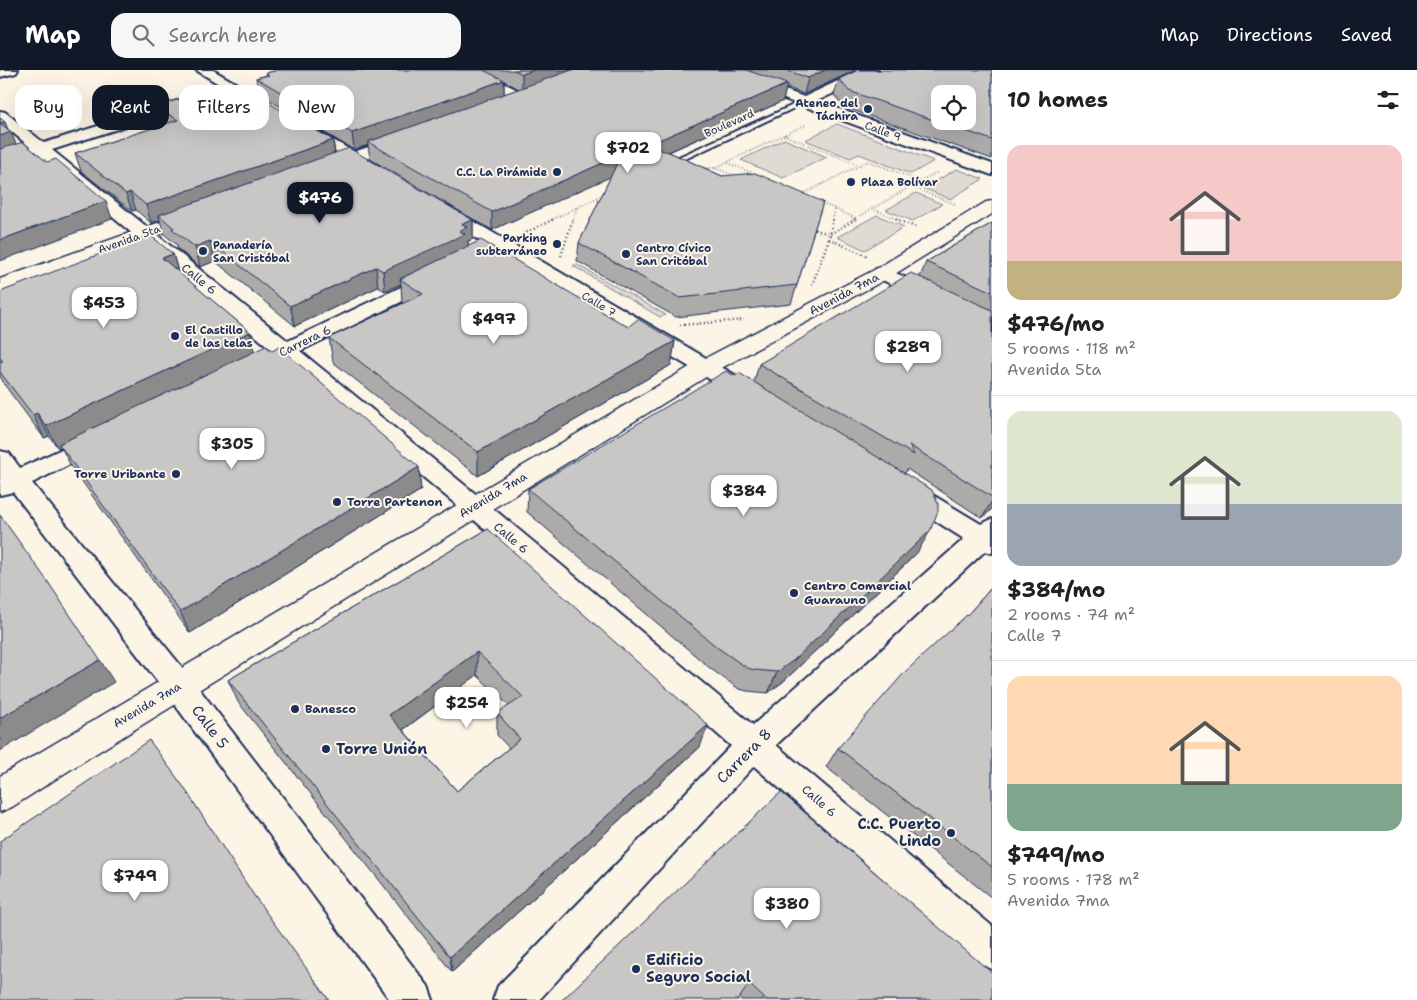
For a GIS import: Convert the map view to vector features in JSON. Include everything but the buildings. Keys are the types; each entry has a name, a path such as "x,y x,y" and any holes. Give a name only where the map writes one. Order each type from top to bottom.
{"street":[{"path":"0,73 11,70"},
{"path":"203,70 228,85"},
{"path":"466,70 521,97"},
{"name":"Calle 9","path":"718,70 992,170"},
{"path":"804,102 872,70"},
{"path":"242,85 250,82"},
{"path":"502,104 540,90"},
{"path":"0,162 179,105"},
{"path":"269,109 273,111"},
{"name":"Calle 6","path":"0,115 474,506 754,744 992,950"},
{"path":"307,130 387,177"},
{"path":"309,174 419,134"},
{"name":"Calle 7","path":"428,202 492,250 706,367 771,407"},
{"name":"Avenida 7ma","path":"0,795 474,506 876,265 992,206"},
{"name":"Avenida 5ta","path":"0,286 217,207"},
{"path":"876,265 992,326"},
{"name":"Carrera 6","path":"251,366 447,272"},
{"path":"5,476 112,434"},
{"name":"Calle 5","path":"5,476 179,686 414,1000"},
{"path":"886,478 989,537"},
{"name":"Carrera 8","path":"512,1000 754,744 989,537"}],"lane":[{"name":"Boulevard","path":"662,166 804,102"}],"path":[{"path":"715,168 808,123"},
{"path":"784,135 859,165"},
{"path":"796,197 868,160 920,181 830,234 815,230"},
{"path":"728,162 759,176 752,176"},
{"path":"911,187 959,206"},
{"path":"492,250 611,191"},
{"path":"796,192 810,198"},
{"path":"818,201 856,218"},
{"path":"872,208 921,229"},
{"path":"809,291 829,238 835,209"},
{"path":"829,238 876,265"},
{"path":"680,325 750,319"}],"shaded area":[{"path":"837,124 934,161 911,174 859,154 850,158 805,140"},
{"path":"784,139 827,157 783,178 741,160"},
{"path":"957,169 983,179 950,199 923,188"},
{"path":"916,193 942,204 913,221 886,210"},
{"path":"877,215 904,227 865,250 837,237"},
{"path":"576,264 666,315 660,317 573,266"}],"place":[{"name":"Ateneo del Táchira","path":"868,109"},
{"name":"C.C. La Pirámide","path":"557,172"},
{"name":"Plaza Bolívar","path":"851,182"},
{"name":"Parking subterráneo","path":"557,244"},
{"name":"Panadería San Cristóbal","path":"203,251"},
{"name":"Centro Cívico San Critóbal","path":"626,254"},
{"name":"El Castillo de las telas","path":"175,336"},
{"name":"Torre Uribante","path":"176,474"},
{"name":"Torre Partenon","path":"337,502"},
{"name":"Centro Comercial Guarauno","path":"794,593"},
{"name":"Banesco","path":"295,709"},
{"name":"Torre Unión","path":"326,749"},
{"name":"C.C. Puerto Lindo","path":"951,833"},
{"name":"Edificio Seguro Social","path":"636,969"}]}
